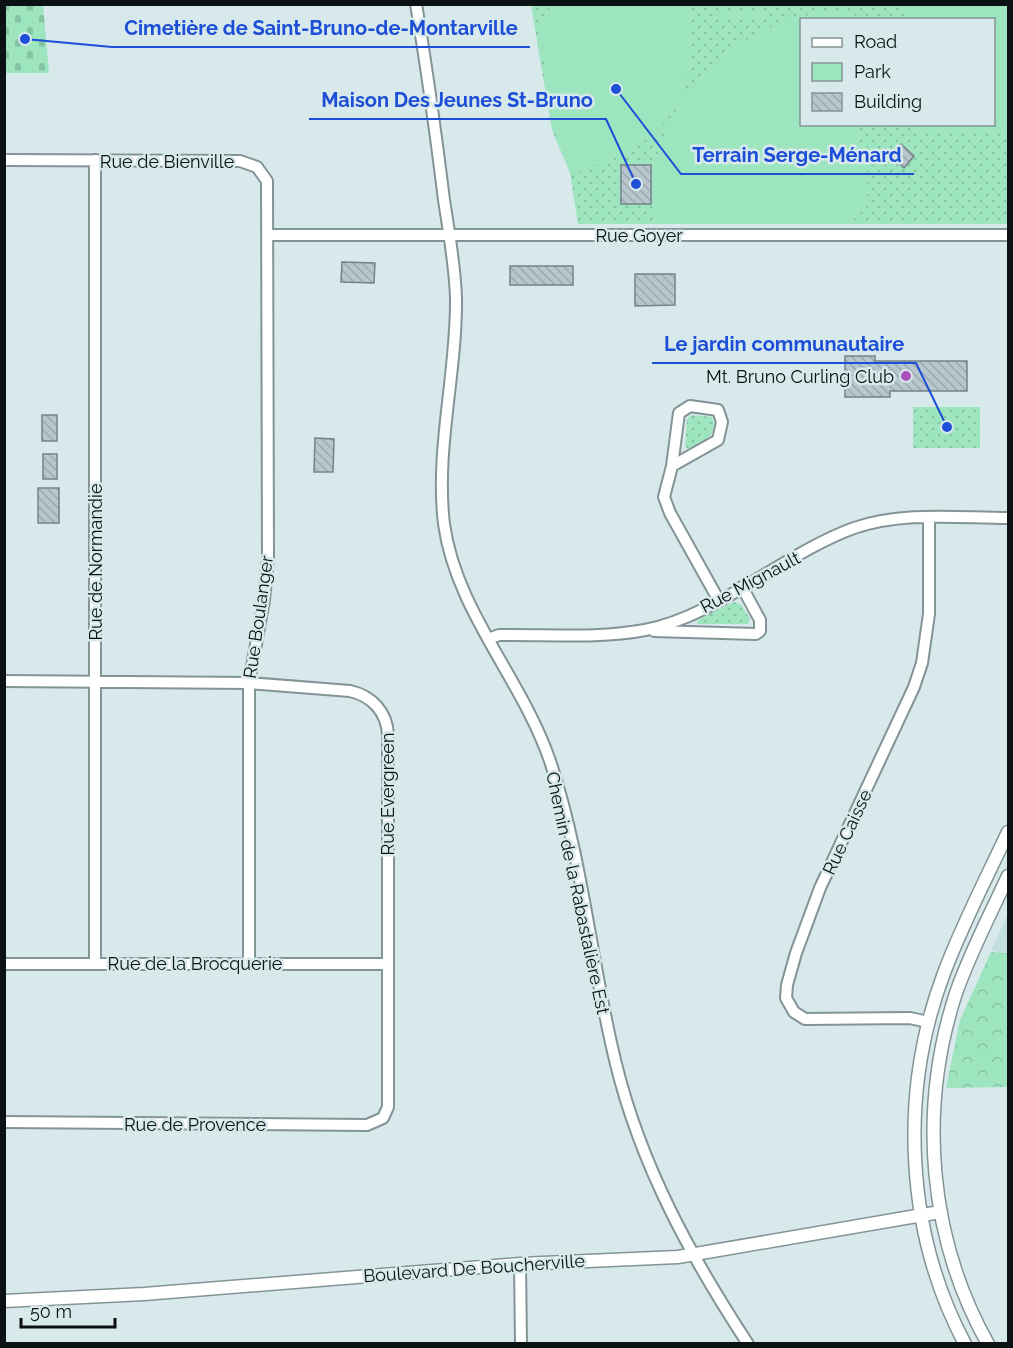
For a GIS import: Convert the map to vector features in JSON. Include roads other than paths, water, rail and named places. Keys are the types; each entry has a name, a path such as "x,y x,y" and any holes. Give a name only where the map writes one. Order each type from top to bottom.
{"street":[{"name":"Chemin de la Rabastalière Est","path":"416,4 449,235 456,311 444,460 444,518 456,568 488,639 531,714 550,760 564,812 607,1027 624,1096 649,1163 691,1254 748,1344"},
{"name":"Rue de Bienville","path":"4,160 240,161 253,164 263,173 268,185 269,235"},
{"name":"Rue de Normandie","path":"95,160 95,963"},
{"name":"Rue Goyer","path":"269,235 1008,235"},
{"name":"Rue Boulanger","path":"249,963 249,683 264,600 268,558 269,235"},
{"path":"672,465 718,440 721,434 722,419 718,410 690,406 677,415 672,465 664,487 666,504 718,599"},
{"name":"Rue Caisse","path":"928,1022 910,1018 806,1019 791,1009 786,993 810,912 920,669 928,620 929,517"},
{"name":"Rue Mignault","path":"488,639 499,635 645,630 684,617 817,545 855,528 893,519 1008,518"},
{"path":"645,630 756,634 760,631 761,623 742,587"},
{"name":"Rue Evergreen","path":"4,681 249,683 355,692 371,700 385,718 388,735 386,964 388,1107 383,1118"},
{"path":"965,1344 939,1285 921,1215 914,1124 918,1075 928,1022 953,949 1008,832"},
{"path":"988,1344 957,1276 940,1212 934,1163 933,1118 943,1047 962,978 1008,876"},
{"name":"Rue de la Brocquerie","path":"4,964 386,964"},
{"name":"Rue de Provence","path":"4,1122 367,1125 383,1118"},
{"name":"Boulevard De Boucherville","path":"4,1301 144,1294 520,1264 691,1254 940,1212"},
{"path":"520,1264 521,1344"}],"place":[{"name":"Cimetière de Saint-Bruno-de-Montarville","path":"25,39"},
{"name":"Terrain Serge-Ménard","path":"616,89"},
{"name":"Maison Des Jeunes St-Bruno","path":"636,184"},
{"name":"Mt. Bruno Curling Club","path":"906,376"},
{"name":"Le jardin communautaire","path":"947,427"}]}
